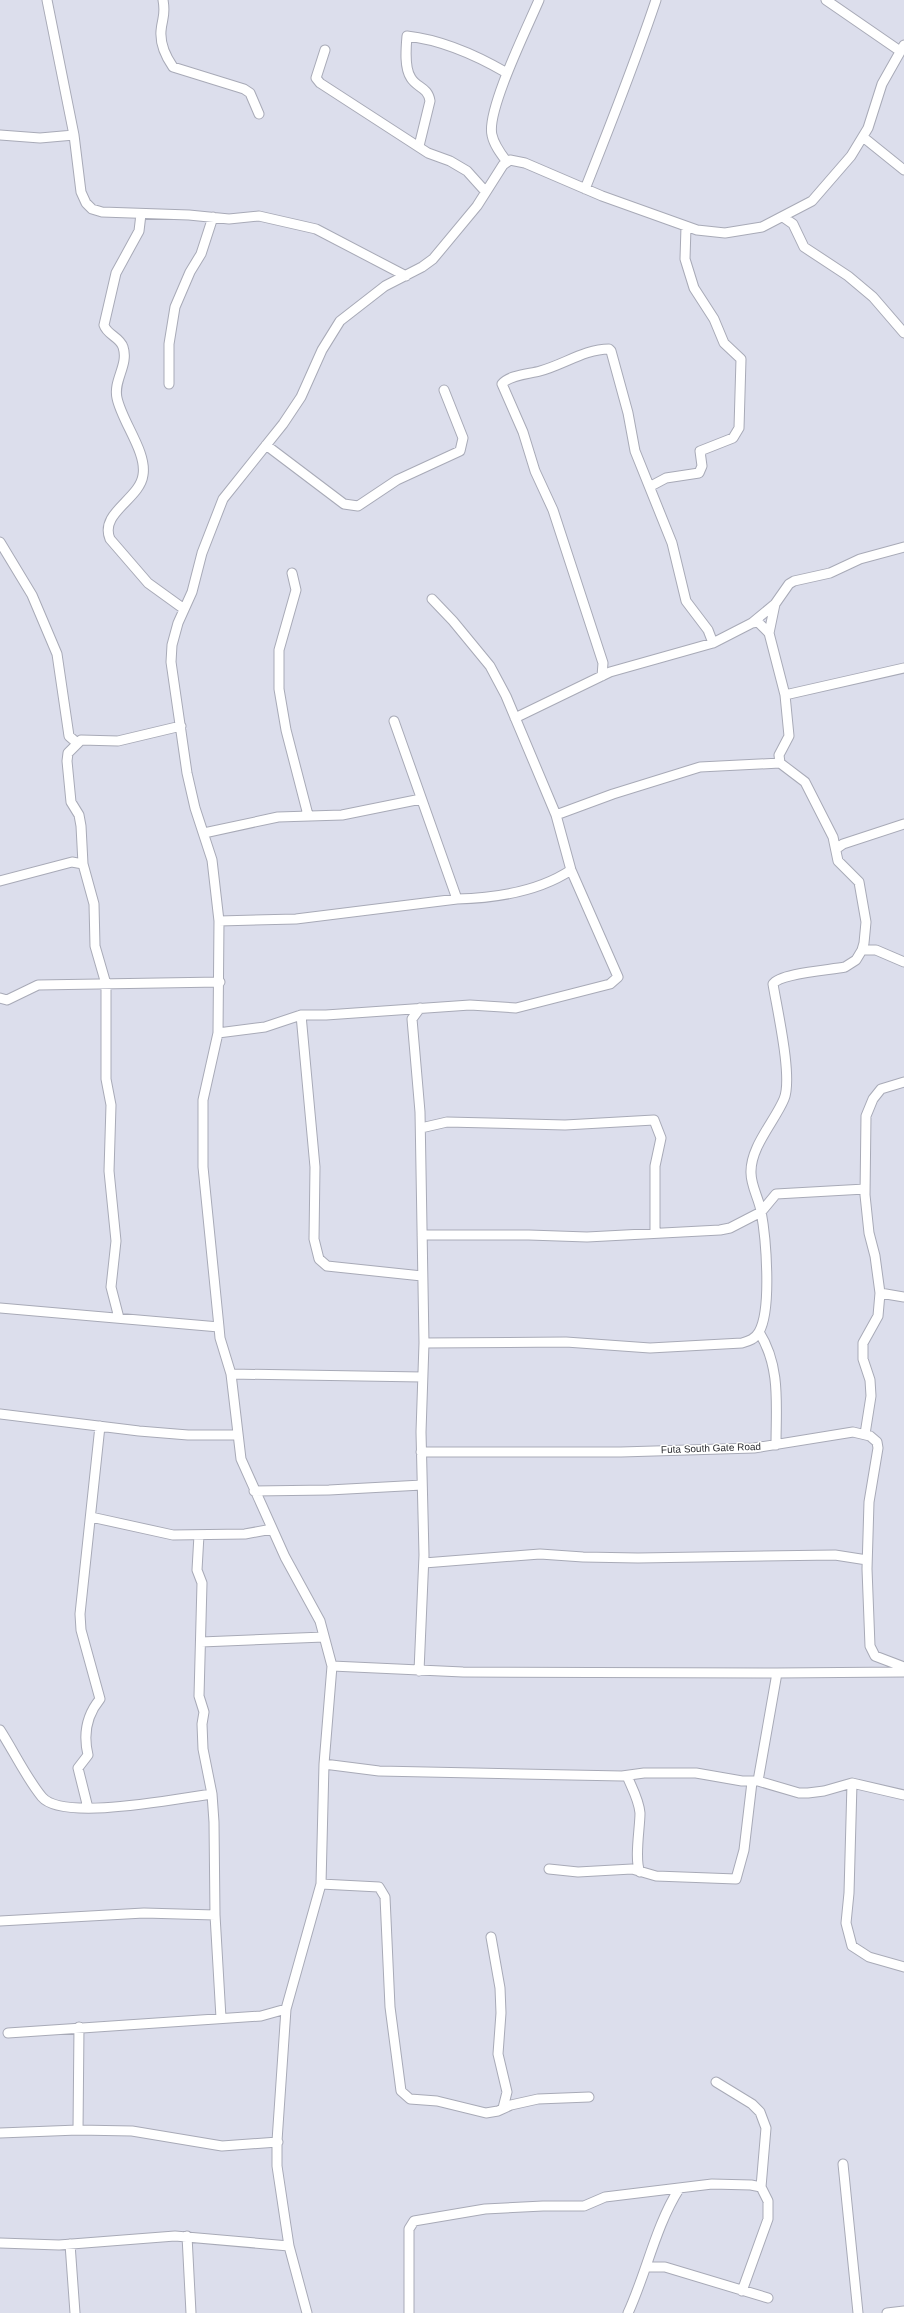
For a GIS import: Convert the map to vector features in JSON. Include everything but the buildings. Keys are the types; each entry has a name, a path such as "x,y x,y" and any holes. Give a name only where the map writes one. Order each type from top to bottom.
{"street":[{"path":"47,0 74,135 81,192 86,204 92,209 102,212 229,219 259,216 303,225 316,229 406,276"},
{"path":"163,0 165,17 161,30 162,41 166,57 173,67 244,89 250,93 259,114"},
{"path":"507,162 498,149 492,135 491,122 507,73 539,0"},
{"path":"585,189 628,74 649,27 656,0"},
{"path":"307,2313 289,2246 277,2166 286,2009 321,1884 324,1764 332,1666 315,1611 272,1529 241,1459 231,1374 220,1338 203,1167 203,1100 218,1033 220,982 219,921 212,860 195,808 181,726 172,662 172,645 178,623 192,592 202,553 223,499 266,445 301,397 322,350 340,321 385,286 406,276 433,259 477,206 485,191 507,162 513,160 525,163 585,189 686,227 725,233 745,231 762,227 783,217 817,196 851,156 863,137 868,128 882,84 902,48 826,0"},
{"path":"419,146 430,101 429,95 425,88 414,82 408,72 407,36 444,44 473,53 507,73"},
{"path":"325,50 316,78 320,83 428,153 450,161 467,171 485,191"},
{"path":"0,135 40,138 74,135"},
{"path":"863,137 904,170"},
{"path":"141,214 139,231 116,273 104,325 106,330 119,341 124,351 125,357 116,388 116,396 120,410 141,456 144,466 143,477 138,488 117,511 111,521 108,533 110,539 148,583 184,609"},
{"path":"169,384 169,344 174,307 190,272 201,254 213,217"},
{"path":"783,217 793,224 804,247 848,276 873,297 904,333"},
{"path":"651,486 666,478 699,473 702,466 700,451 733,438 739,428 741,359 724,343 714,319 694,288 685,259 686,227"},
{"path":"602,676 603,663 553,510 535,471 520,425 502,384 509,379 609,349 628,412 635,451 651,486 672,543 686,602 708,630 713,643"},
{"path":"266,445 344,504 358,506 397,480 460,451 463,438 444,390"},
{"path":"0,542 32,595 57,654 69,736 77,743 81,740 118,741 181,726"},
{"path":"515,718 602,676 713,643 752,623 775,604 789,584 794,581 830,573 860,559 904,547"},
{"path":"292,573 296,590 279,650 279,689 286,730 308,815"},
{"path":"218,1033 265,1027 301,1015 470,1005 516,1008 616,981 618,977 616,969 571,870 556,815 515,718 490,666 453,621 432,599"},
{"path":"775,604 769,632 785,695 789,736 779,754 780,763"},
{"path":"752,623 758,622 769,632"},
{"path":"785,695 904,668"},
{"path":"394,721 410,762 421,799 457,899"},
{"path":"81,740 67,756 72,802 79,815 81,826 83,864 94,904 95,946 106,984 107,1086 111,1105 109,1171 116,1241 111,1287 119,1318"},
{"path":"424,1343 566,1342 650,1348 742,1343 754,1339 759,1332 766,1297 761,1212 751,1176 752,1165 764,1133 785,1098 787,1080 773,984 778,979 788,976 845,968 856,960 862,950 866,922 861,888 856,877 844,869 838,861 834,837 806,782 780,763 700,767 613,794 556,815"},
{"path":"204,833 278,817 342,815 421,799"},
{"path":"836,849 843,844 904,824"},
{"path":"0,881 72,862 83,864"},
{"path":"219,921 296,918 457,899 482,898 526,890 560,877 571,870"},
{"path":"862,950 876,950 904,962"},
{"path":"0,998 7,1000 38,985 220,982"},
{"path":"419,1671 424,1563 421,1452 424,1343 421,1128 416,1050 412,1019 420,1008"},
{"path":"399,1010 412,1019"},
{"path":"301,1015 315,1167 314,1239 319,1259 327,1266 422,1276"},
{"path":"904,1082 881,1089 868,1108 865,1131 865,1189 869,1233 875,1256 880,1293 878,1316 863,1343 864,1359 870,1380 871,1396 865,1434 877,1442 878,1448 869,1502 867,1560 870,1646 875,1656 904,1667"},
{"path":"421,1128 447,1122 565,1125 654,1120 661,1138 655,1166 655,1232"},
{"path":"422,1235 529,1235 587,1237 730,1228 761,1212 776,1194 865,1189"},
{"path":"880,1293 904,1297"},
{"path":"0,1308 219,1327"},
{"path":"759,1332 769,1348 776,1380 776,1445"},
{"path":"231,1374 422,1377"},
{"path":"0,1414 188,1435 237,1435"},
{"path":"88,1808 78,1768 88,1755 84,1733 90,1713 100,1699 81,1630 80,1614 100,1426"},
{"name":"Futa South Gate Road","path":"421,1452 621,1452 754,1448 853,1432 865,1434"},
{"path":"254,1491 329,1490 422,1485"},
{"path":"91,1517 125,1523 157,1533 199,1535 245,1534 272,1529"},
{"path":"199,1535 197,1570 202,1583 199,1699 204,1712 202,1724 203,1749 212,1794 215,1915 221,2018"},
{"path":"424,1563 540,1554 630,1558 827,1555 867,1560"},
{"path":"201,1642 324,1637"},
{"path":"332,1666 419,1671 777,1673 904,1672"},
{"path":"549,1869 578,1872 632,1869 656,1876 736,1879 744,1850 755,1782 777,1673"},
{"path":"0,1730 42,1798 54,1806 88,1808 108,1807 212,1794"},
{"path":"324,1764 379,1771 627,1776 644,1773 696,1773 755,1782 799,1793 824,1791 852,1782 904,1795"},
{"path":"627,1776 638,1800 640,1812 638,1861 640,1872"},
{"path":"852,1782 850,1893 846,1924 852,1946 869,1957 904,1967"},
{"path":"321,1884 379,1887 385,1897 390,2007 401,2091 410,2099 437,2100 486,2113 498,2111 520,2102 549,2097 589,2097"},
{"path":"0,1921 144,1913 215,1915"},
{"path":"491,1937 501,1995 498,2054 507,2092 503,2108"},
{"path":"8,2033 79,2027 261,2016 286,2009"},
{"path":"78,2130 79,2027"},
{"path":"716,2082 752,2104 764,2119 766,2128 761,2187 768,2201 768,2219 742,2291"},
{"path":"507,2092 520,2102"},
{"path":"0,2133 78,2130 132,2131 222,2146 278,2142"},
{"path":"842,2164 858,2313"},
{"path":"409,2313 409,2229 414,2221 485,2209 584,2206 605,2197 712,2184 751,2185 761,2187"},
{"path":"628,2313 663,2223 679,2189"},
{"path":"0,2243 70,2244 187,2236 289,2246"},
{"path":"187,2236 191,2313"},
{"path":"70,2244 75,2313"},
{"path":"647,2267 665,2267 768,2298"},
{"path":"887,2313 904,2311"}]}
